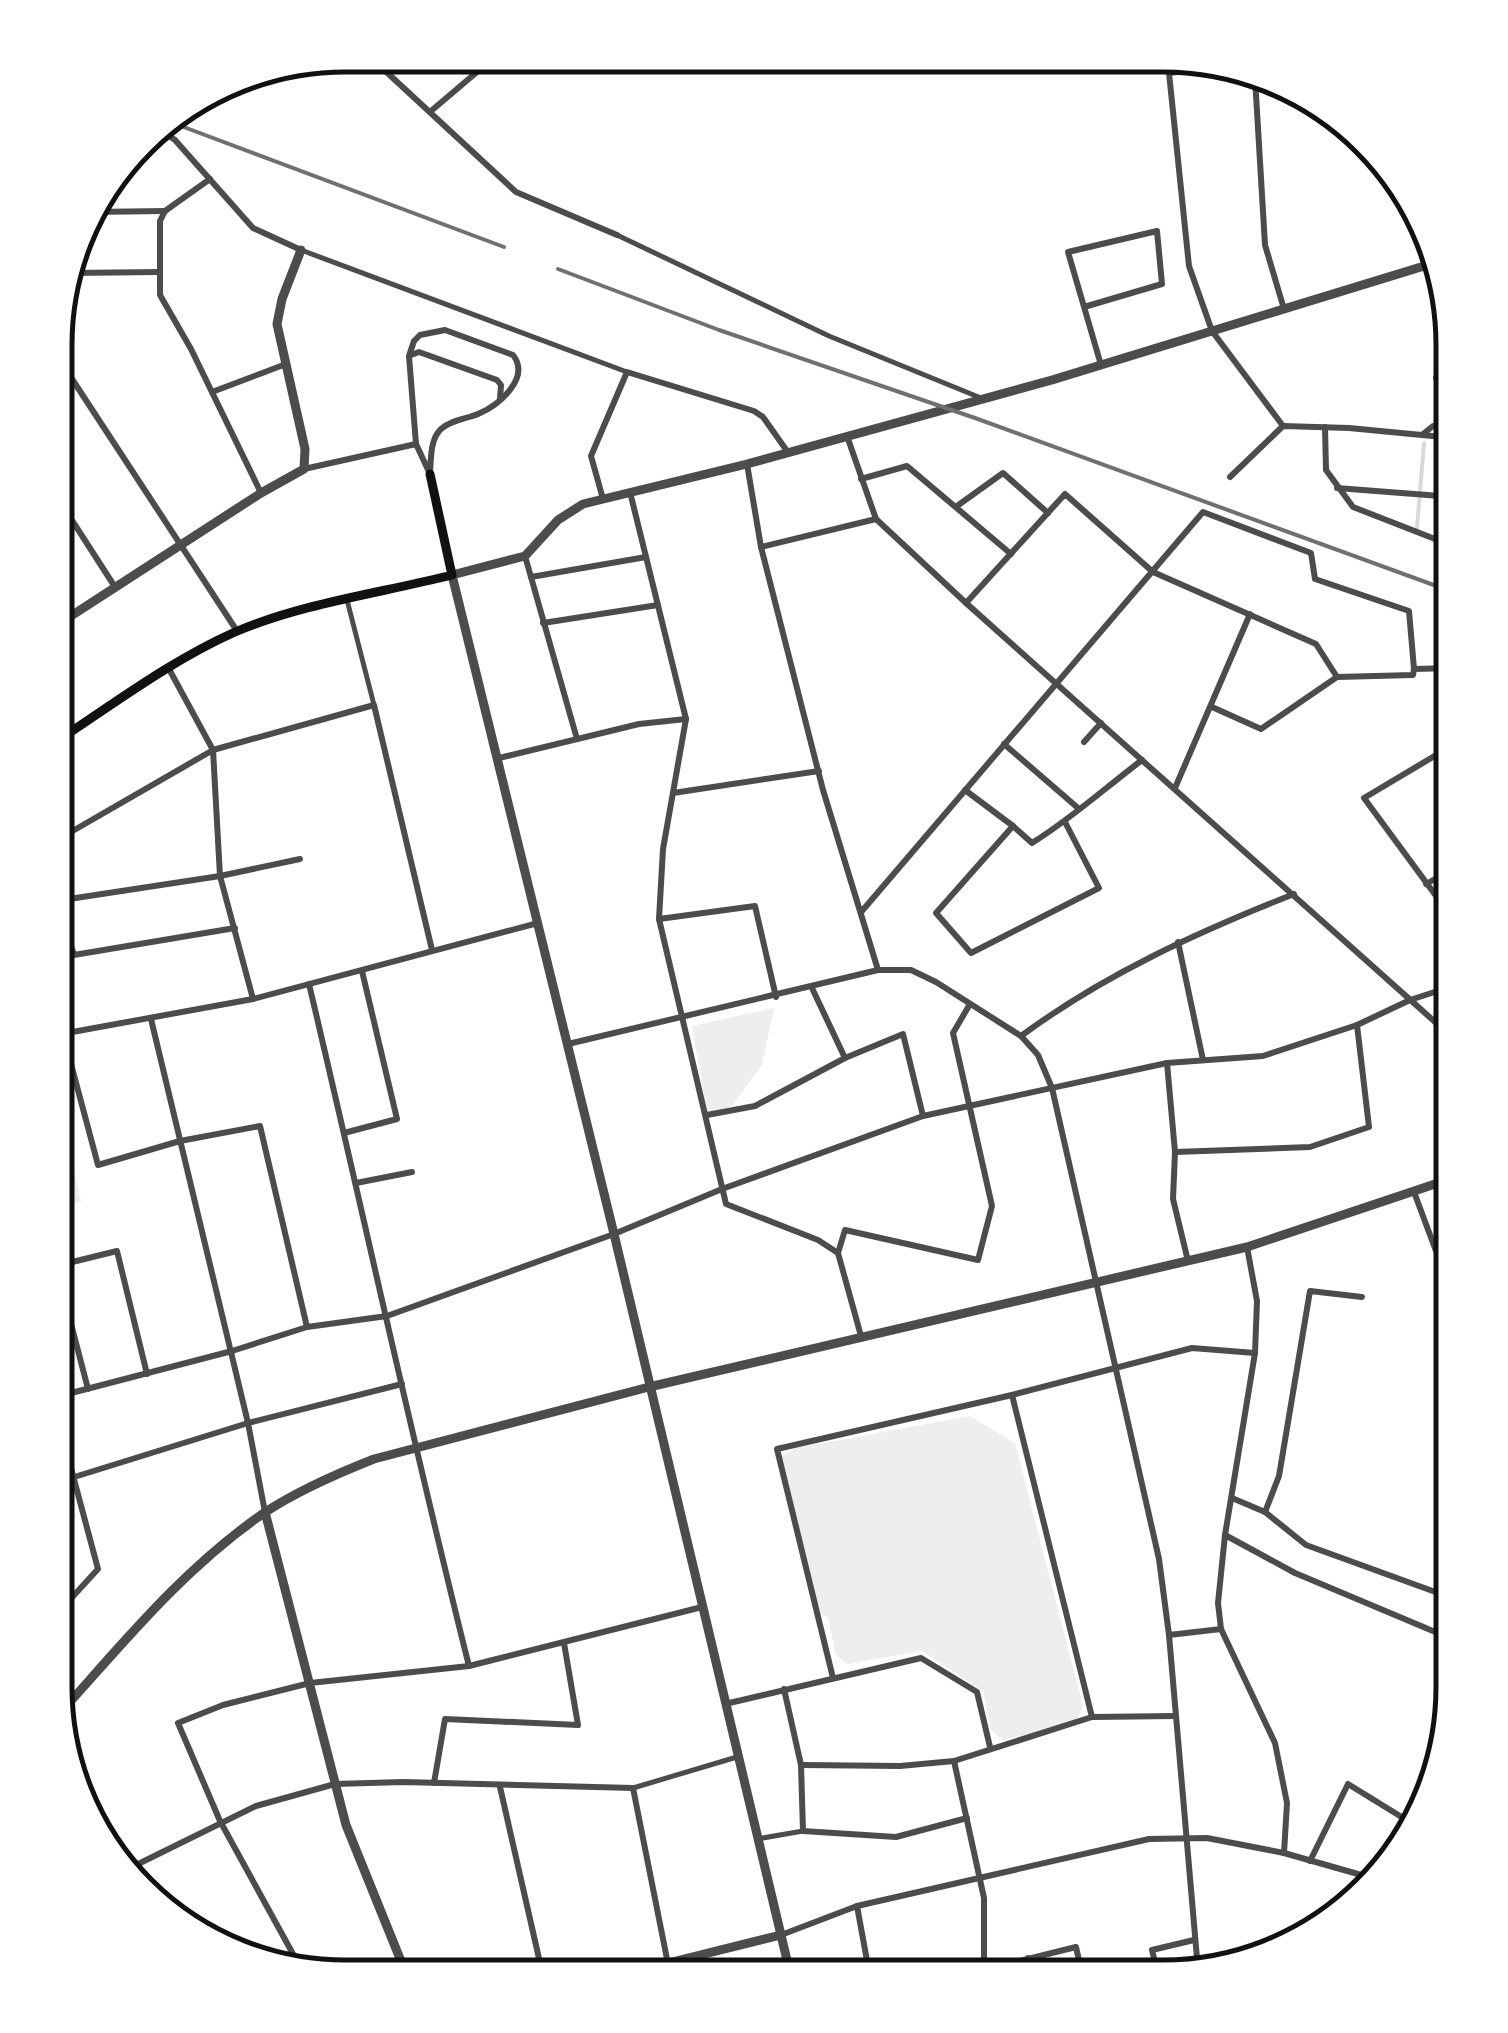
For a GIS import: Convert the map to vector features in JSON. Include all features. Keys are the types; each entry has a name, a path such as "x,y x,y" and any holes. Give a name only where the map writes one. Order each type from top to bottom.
{"main road":[{"path":"72,730 237,631 452,575 430,474"}],"street":[{"path":"387,72 516,192 618,234 829,336 983,399"},
{"path":"431,111 479,72"},
{"path":"1172,73 1190,266 1212,331 1283,426"},
{"path":"1256,89 1265,245 1284,309"},
{"path":"170,136 253,228 301,250 627,372 754,411 787,451"},
{"path":"210,179 165,210 160,221 160,295 261,493"},
{"path":"108,212 165,210"},
{"path":"1084,307 1162,284 1157,231 1068,252 1084,307 1102,365"},
{"path":"301,250 277,324 307,459 304,469"},
{"path":"787,1960 452,575 525,556 570,510 604,499 983,399 1423,266"},
{"path":"82,274 160,272"},
{"path":"445,330 513,355 520,372 500,400 440,430 434,438 430,474 416,444 409,356 414,340 445,330"},
{"path":"409,356 418,352 497,380 501,385 500,400"},
{"path":"212,392 286,364"},
{"path":"604,499 591,456 627,372"},
{"path":"72,378 237,631"},
{"path":"1422,434 1436,425"},
{"path":"1230,477 1283,426 1436,436"},
{"path":"1325,427 1326,470 1352,508 1436,540"},
{"path":"847,436 876,519 1436,1023"},
{"path":"72,615 304,469 416,444"},
{"path":"746,464 762,547 818,771 878,970"},
{"path":"861,479 907,466 1011,554"},
{"path":"957,506 1003,473 1048,513"},
{"path":"1336,488 1436,496"},
{"path":"630,492 686,719 664,849 658,919 680,1019 708,1115 726,1204 818,1240 838,1253"},
{"path":"966,603 1065,494 1153,572 1316,644 1337,678"},
{"path":"862,911 1203,512 1311,553 1315,579 1409,611 1412,674 1337,678 1261,728 1212,706"},
{"path":"762,547 876,519"},
{"path":"72,520 115,587"},
{"path":"525,556 577,740"},
{"path":"531,577 646,558"},
{"path":"347,600 432,950"},
{"path":"543,623 658,605"},
{"path":"1175,788 1250,614"},
{"path":"1414,669 1436,668"},
{"path":"169,669 213,750 220,876 252,999"},
{"path":"72,831 213,750 374,705"},
{"path":"498,758 640,724 686,719"},
{"path":"1084,742 1101,722"},
{"path":"1004,744 1078,808"},
{"path":"1436,754 1364,798 1436,896"},
{"path":"965,790 1032,842 1065,822 1142,760"},
{"path":"673,793 818,771"},
{"path":"1013,826 936,914 971,953 1099,888 1065,822"},
{"path":"72,899 220,876 300,859"},
{"path":"1426,884 1436,879"},
{"path":"1022,1036 1060,1007 1178,942 1294,894"},
{"path":"658,919 755,906 776,996"},
{"path":"72,1032 252,999 538,923"},
{"path":"72,949 74,954 236,928"},
{"path":"1178,942 1203,1060"},
{"path":"568,1044 878,970 911,970 1022,1036 1038,1054 1052,1088 1159,1560 1196,1958"},
{"path":"344,1134 397,1119 362,971"},
{"path":"309,984 387,1316 413,1446 468,1666"},
{"path":"812,988 845,1058"},
{"path":"72,1394 308,1327 387,1316 923,1116 1167,1063 1263,1056 1357,1025 1436,992"},
{"path":"861,1336 838,1253 845,1230 978,1260 992,1206 953,1034 970,1003"},
{"path":"152,1019 232,1351 265,1512 335,1784 346,1825 401,1960"},
{"path":"1175,1152 1310,1147 1369,1127 1357,1025"},
{"path":"708,1115 755,1106 845,1058 903,1034 923,1116"},
{"path":"1167,1063 1175,1152 1173,1198 1188,1261"},
{"path":"72,1075 98,1165 180,1141 260,1126 308,1327"},
{"path":"356,1183 412,1172"},
{"path":"73,1699 198,1564 265,1512 332,1476 413,1446 861,1336 1246,1248 1435,1184"},
{"path":"1414,1192 1435,1250"},
{"path":"1246,1248 1257,1301 1256,1353 1225,1534 1218,1603 1221,1629 1275,1743 1287,1803 1284,1853"},
{"path":"72,1262 117,1251 147,1374"},
{"path":"1266,1512 1279,1476 1310,1291 1362,1296"},
{"path":"72,1328 88,1389"},
{"path":"833,1678 777,1449 1012,1395 1192,1348 1256,1353"},
{"path":"73,1477 248,1422 402,1384"},
{"path":"1012,1395 1092,1717"},
{"path":"72,1473 98,1569 72,1597"},
{"path":"1232,1498 1266,1512 1306,1545 1435,1592"},
{"path":"1225,1534 1296,1574 1435,1633"},
{"path":"293,1955 220,1821 178,1723 224,1705 310,1683 468,1666 702,1607"},
{"path":"1169,1635 1221,1629"},
{"path":"434,1784 445,1719 578,1725 564,1643"},
{"path":"725,1704 921,1658 977,1692 990,1747"},
{"path":"784,1689 801,1765 803,1830"},
{"path":"801,1765 900,1766 954,1761 1092,1717 1176,1716"},
{"path":"137,1864 256,1806 335,1784 634,1788 737,1757"},
{"path":"954,1761 984,1898 983,1960"},
{"path":"1310,1861 1348,1784 1402,1818"},
{"path":"500,1787 539,1960"},
{"path":"634,1788 667,1960"},
{"path":"756,1840 803,1830 896,1837 966,1818"},
{"path":"687,1960 781,1935 858,1906 1149,1839 1186,1837 1284,1853 1361,1875"},
{"path":"858,1906 867,1960"},
{"path":"1154,1960 1152,1950 1194,1940"},
{"path":"1022,1960 1076,1947 1079,1960"}],"shaded area":[{"path":"774,1008 762,1065 732,1106 707,1115 692,1026"},
{"path":"72,1160 81,1202 72,1204"},
{"path":"970,1416 1015,1443 1083,1706 1076,1722 1004,1740 991,1730 983,1691 922,1651 847,1664 836,1655 828,1617 819,1614 782,1456 796,1448"}],"waterway":[{"path":"1417,528 1424,443"}],"railway":[{"path":"183,127 504,247"},
{"path":"558,269 1436,586"}]}
